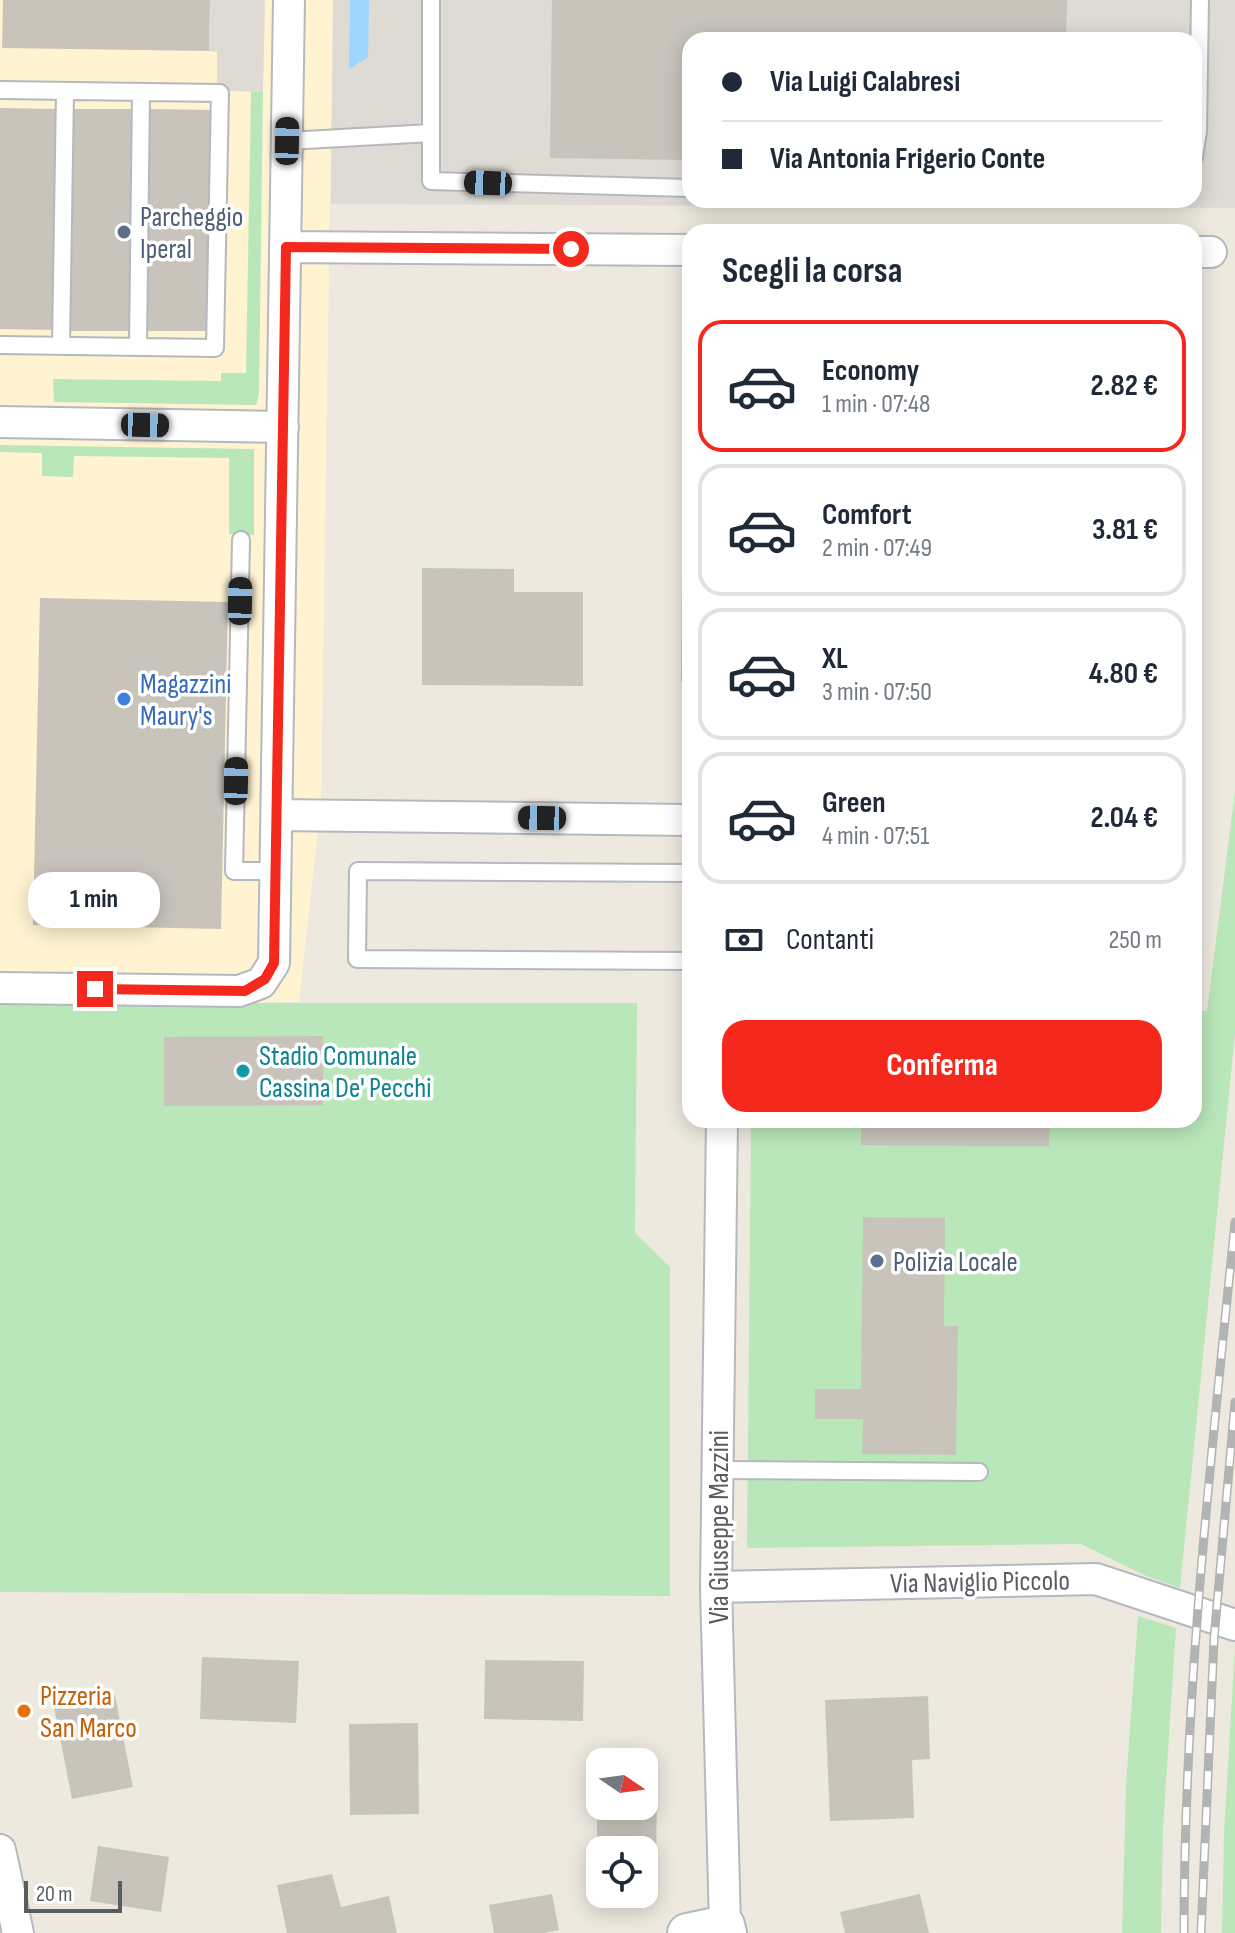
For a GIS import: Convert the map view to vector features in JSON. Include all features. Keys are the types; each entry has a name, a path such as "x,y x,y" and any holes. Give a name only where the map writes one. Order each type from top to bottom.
{"street":[{"path":"0,988 239,991 256,987 269,975 275,958 289,0"},
{"path":"286,247 682,250"},
{"path":"0,422 283,427"},
{"path":"277,815 682,820"},
{"name":"Via Giuseppe Mazzini","path":"722,1128 716,1587 726,1929"},
{"name":"Via Naviglio Piccolo","path":"716,1587 1096,1579 1235,1625"},
{"path":"0,1850 18,1933"},
{"path":"687,1933 726,1929"}],"lane":[{"path":"431,0 431,181 682,188"},
{"path":"1200,0 1200,32"},
{"path":"0,90 220,93 215,348 0,345"},
{"path":"61,345 65,91"},
{"path":"138,347 141,92"},
{"path":"287,141 431,133"},
{"path":"241,540 234,871 276,871"},
{"path":"682,873 358,871 357,945 357,959 682,961"},
{"path":"717,1470 979,1472"}],"shaded area":[{"path":"0,0 333,0 321,805 299,1002 0,1004"},
{"path":"210,0 265,0 263,92 226,91 217,84 217,52 209,51"},
{"path":"333,0 1235,0 1235,208 1202,208 1202,32 682,32 682,206 331,204"}],"green space":[{"path":"251,92 263,92 259,394 256,405 54,402 53,379 221,381 221,373 246,373"},
{"path":"0,445 254,449 254,535 229,534 229,458 74,456 73,477 42,476 42,453 0,452"},
{"path":"1235,792 1235,1033 1180,1588 1144,1575 1081,1544 747,1548 751,1128 1202,1128 1202,1011 1207,1011"},
{"path":"0,1003 637,1003 635,1233 670,1267 670,1596 0,1592"},
{"path":"1138,1616 1176,1628 1163,1828 1161,1933 1122,1933 1126,1785"},
{"path":"1235,1646 1235,1933 1222,1933 1224,1835"}],"water":[{"path":"350,0 369,0 368,57 349,69"}],"building":[{"path":"3,0 210,0 209,51 2,48"},
{"path":"552,0 1067,0 1066,32 682,32 682,160 550,158"},
{"path":"0,108 58,109 55,330 0,329"},
{"path":"69,109 135,109 132,331 67,331"},
{"path":"150,109 214,110 212,331 147,331"},
{"path":"682,565 682,682 681,682"},
{"path":"422,568 514,569 514,592 583,592 583,686 422,685"},
{"path":"40,598 228,602 221,929 33,925"},
{"name":"Stadio Comunale Cassina De' Pecchi","path":"323,1036 323,1105 164,1106 164,1037"},
{"path":"861,1128 1050,1128 1049,1146 861,1145"},
{"path":"863,1217 945,1218 944,1326 958,1326 956,1455 862,1454 863,1419 815,1419 815,1389 861,1389"},
{"path":"202,1657 299,1661 296,1723 200,1719"},
{"path":"485,1660 584,1661 583,1721 484,1719"},
{"path":"115,1695 133,1787 72,1799 54,1707"},
{"path":"928,1696 930,1759 912,1760 914,1818 830,1821 825,1700"},
{"path":"418,1723 419,1814 350,1815 349,1724"},
{"path":"597,1820 657,1820 656,1836 597,1836"},
{"path":"98,1846 169,1857 161,1912 90,1901"},
{"path":"332,1874 341,1907 389,1896 397,1933 287,1933 277,1885"},
{"path":"552,1894 559,1930 494,1933 489,1905"},
{"path":"920,1894 929,1933 845,1933 840,1912"}],"railway":[{"path":"1184,1933 1194,1666 1208,1488 1235,1222"},
{"path":"1201,1933 1214,1639 1235,1402"}],"place":[{"name":"Parcheggio Iperal","path":"124,232"},
{"name":"Magazzini Maury's","path":"124,699"},
{"name":"Stadio Comunale Cassina De' Pecchi","path":"243,1071"},
{"name":"Polizia Locale","path":"877,1261"},
{"name":"Pizzeria San Marco","path":"24,1711"}],"route":[{"path":"95,989 245,991 265,979 274,963 286,247 571,249"}]}
